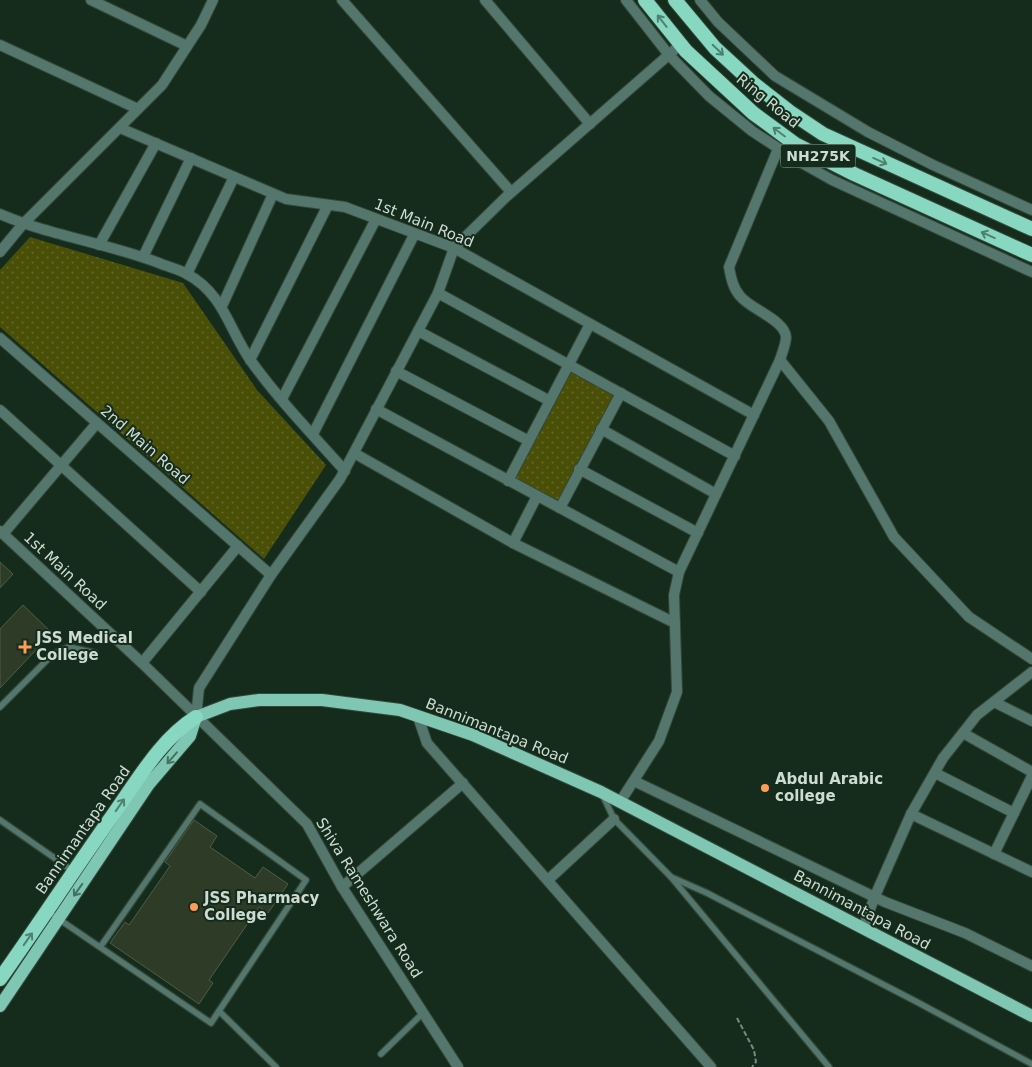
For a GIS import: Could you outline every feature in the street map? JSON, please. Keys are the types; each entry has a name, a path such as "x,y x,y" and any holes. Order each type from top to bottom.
{"highway":[{"name":"Ring Road","path":"645,0 680,44 753,113 795,144 854,174 1032,255"},
{"name":"Ring Road","path":"675,0 715,48 753,83 790,112 815,128 864,153 1032,229"},
{"name":"Bannimantapa Road","path":"0,979 52,915 73,871 152,759 180,727 196,717"}],"main road":[{"name":"Bannimantapa Road","path":"196,717 230,704 259,700 322,700 400,710 473,736 601,792 1032,1016"},
{"path":"0,1006 52,915 107,849 149,784 190,736 196,717"}],"street":[{"path":"91,0 187,46"},
{"path":"0,252 23,224 162,85 201,25 213,0"},
{"path":"342,0 511,192"},
{"path":"485,0 590,124"},
{"path":"626,0 669,55 710,96 752,131 778,149 832,180 1032,272"},
{"path":"700,0 718,22 775,76 868,132 933,165 1032,210"},
{"path":"196,717 199,688 271,575 345,471 438,293 454,248 511,192 680,44"},
{"path":"0,45 138,109"},
{"name":"1st Main Road","path":"120,128 286,199 345,207 414,235 454,248 754,415"},
{"path":"99,245 156,143"},
{"path":"620,802 659,741 677,692 674,595 679,572 780,360 786,338 776,322 740,298 734,287 729,267 778,149"},
{"path":"143,257 191,158"},
{"path":"187,274 234,177"},
{"path":"222,306 273,194"},
{"path":"250,360 328,205"},
{"path":"0,214 23,224 143,257 187,274 207,288 222,306 250,360 345,471"},
{"path":"282,399 376,219"},
{"path":"313,434 414,235"},
{"path":"438,293 735,456"},
{"path":"508,480 590,324"},
{"path":"418,331 550,401"},
{"name":"2nd Main Road","path":"0,338 271,575"},
{"path":"780,360 829,421 894,537 969,617 1032,659"},
{"path":"396,371 529,441"},
{"path":"560,508 621,393"},
{"path":"0,410 201,592"},
{"path":"376,410 679,572"},
{"path":"1,533 98,424"},
{"path":"601,429 716,494"},
{"path":"354,453 513,543 675,624"},
{"path":"579,469 698,533"},
{"path":"513,543 538,496"},
{"name":"1st Main Road","path":"1,533 142,663 196,717"},
{"path":"142,663 238,546"},
{"path":"862,928 874,896 911,814 943,758 977,715 1032,672"},
{"path":"994,702 1032,721"},
{"name":"Shiva Rameshwara Road","path":"196,717 307,824 342,887 458,1067"},
{"path":"418,717 427,743 711,1067"},
{"path":"963,733 1032,772"},
{"path":"935,772 1014,813"},
{"path":"994,854 1032,776"},
{"path":"634,781 885,902 965,933 1032,966"},
{"path":"342,887 463,783"},
{"path":"911,814 1032,872"},
{"path":"548,880 614,819"}],"lane":[{"path":"0,707 53,654 68,647 95,653"},
{"path":"601,792 614,819 671,877 829,1067"},
{"path":"52,915 101,946 211,1023 306,880 200,804 101,946"},
{"path":"0,820 73,871"},
{"path":"671,877 706,893 909,998 1032,1064"},
{"path":"219,1011 276,1067"},
{"path":"380,1054 423,1013"}],"path":[{"path":"737,1018 754,1050 756,1062 752,1067"}],"green space":[{"path":"30,237 183,283 257,390 326,465 264,559 0,327 0,270"},
{"path":"571,372 614,395 558,502 515,479"}],"building":[{"path":"0,562 13,574 0,588"},
{"name":"JSS Medical College","path":"23,605 52,633 0,688 0,629"},
{"name":"JSS Pharmacy College","path":"194,820 217,836 210,847 255,878 263,867 288,884 268,913 259,907 209,980 213,983 199,1004 110,943 125,922 129,925 170,866 165,862"}],"place":[{"name":"JSS Medical College","path":"25,647"},
{"name":"Abdul Arabic college","path":"765,788"},
{"name":"JSS Pharmacy College","path":"194,907"}]}
